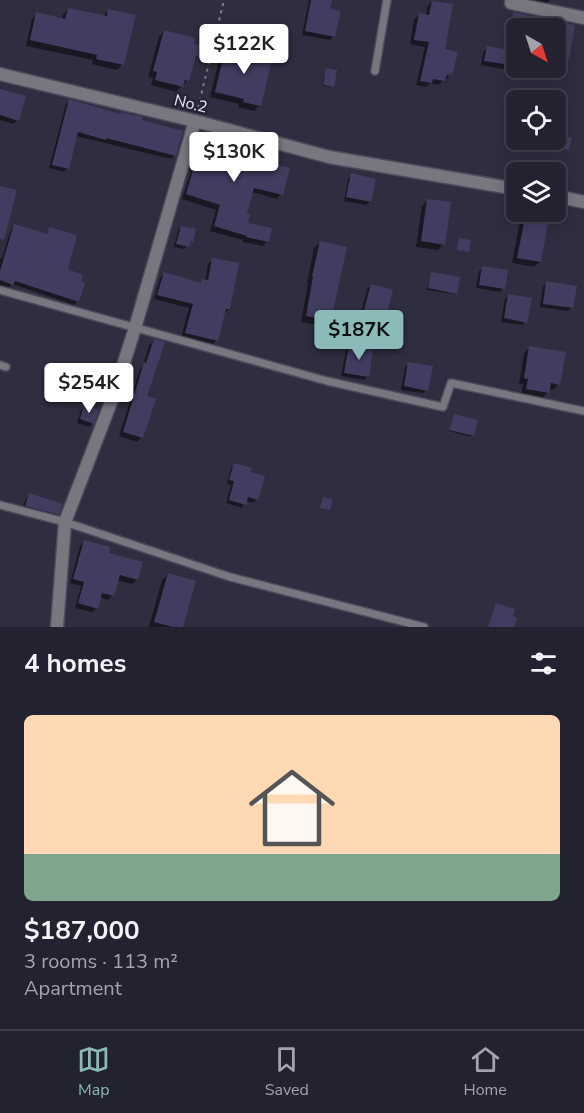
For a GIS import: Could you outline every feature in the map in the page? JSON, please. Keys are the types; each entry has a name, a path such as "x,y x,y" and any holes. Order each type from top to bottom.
{"street":[{"path":"511,3 584,18"},
{"name":"No.2","path":"0,74 195,120 329,157 506,187"},
{"path":"57,627 65,522 112,398 135,327 195,120"},
{"path":"566,198 584,202"}],"lane":[{"path":"375,71 387,0"},
{"path":"0,290 327,381 442,407 451,383 584,411"},
{"path":"0,505 65,522 230,577 424,627"}],"path":[{"path":"195,120 224,0"}],"building":[{"path":"311,0 332,0 330,9 341,11 335,37 305,31"},
{"path":"432,1 453,4 445,49 458,52 452,75 447,74 445,81 433,79 432,83 420,81 429,42 414,40 419,13 429,15"},
{"path":"68,8 107,16 108,9 136,15 124,65 96,59 97,55 30,40 36,12 65,19"},
{"path":"513,12 542,18 512,18"},
{"path":"566,23 575,25 569,60 566,59"},
{"path":"164,30 195,38 194,44 202,46 199,57 196,56 189,81 185,80 183,87 155,80 157,72 153,71"},
{"path":"226,45 273,56 261,106 215,92"},
{"path":"487,46 506,49 506,64 484,61"},
{"path":"326,68 337,70 334,87 323,85"},
{"path":"0,89 26,96 19,121 0,115"},
{"path":"69,99 120,114 121,112 143,117 142,120 183,131 176,156 78,132 69,169 52,165"},
{"path":"200,135 261,153 259,161 290,168 283,195 254,188 247,213 250,214 248,223 272,228 269,242 214,226 220,205 186,194"},
{"path":"566,136 572,138 569,150 566,149"},
{"path":"351,173 376,179 371,202 346,197"},
{"path":"0,186 17,190 4,240 0,239"},
{"path":"427,199 451,202 445,245 421,241"},
{"path":"524,222 548,222 541,262 517,258"},
{"path":"14,224 47,234 49,227 77,235 68,269 83,275 81,281 85,283 79,302 15,281 13,285 0,280 0,271"},
{"path":"181,226 196,229 193,242 191,241 189,247 176,244"},
{"path":"459,238 471,240 469,252 457,250"},
{"path":"320,241 347,247 331,321 306,316"},
{"path":"212,258 239,263 230,309 226,309 218,341 185,333 193,304 157,295 164,272 201,283 202,279 208,280"},
{"path":"482,266 508,270 505,289 479,285"},
{"path":"431,272 460,277 457,294 428,288"},
{"path":"546,281 577,286 573,308 543,304"},
{"path":"371,284 393,290 387,313 378,310 377,314 364,310"},
{"path":"508,294 532,298 527,323 504,318"},
{"path":"154,339 165,342 147,396 156,399 143,438 123,432 144,362 146,363"},
{"path":"349,344 373,348 369,377 344,373"},
{"path":"529,346 566,352 560,385 551,383 549,393 526,389 528,379 524,378"},
{"path":"408,362 433,366 428,391 404,386"},
{"path":"81,379 99,385 94,402 75,396"},
{"path":"84,405 99,410 94,424 80,419"},
{"path":"454,414 478,420 474,436 449,430"},
{"path":"234,463 252,468 251,472 265,476 258,500 248,497 246,505 229,500 234,481 229,480"},
{"path":"29,493 63,504 59,515 25,506"},
{"path":"323,497 333,499 330,510 320,508"},
{"path":"84,540 110,547 109,553 143,562 138,580 120,575 114,596 102,593 98,609 78,603 84,582 73,579"},
{"path":"168,573 196,581 183,627 154,622"},
{"path":"496,603 515,609 513,616 517,618 514,627 488,627"}]}
